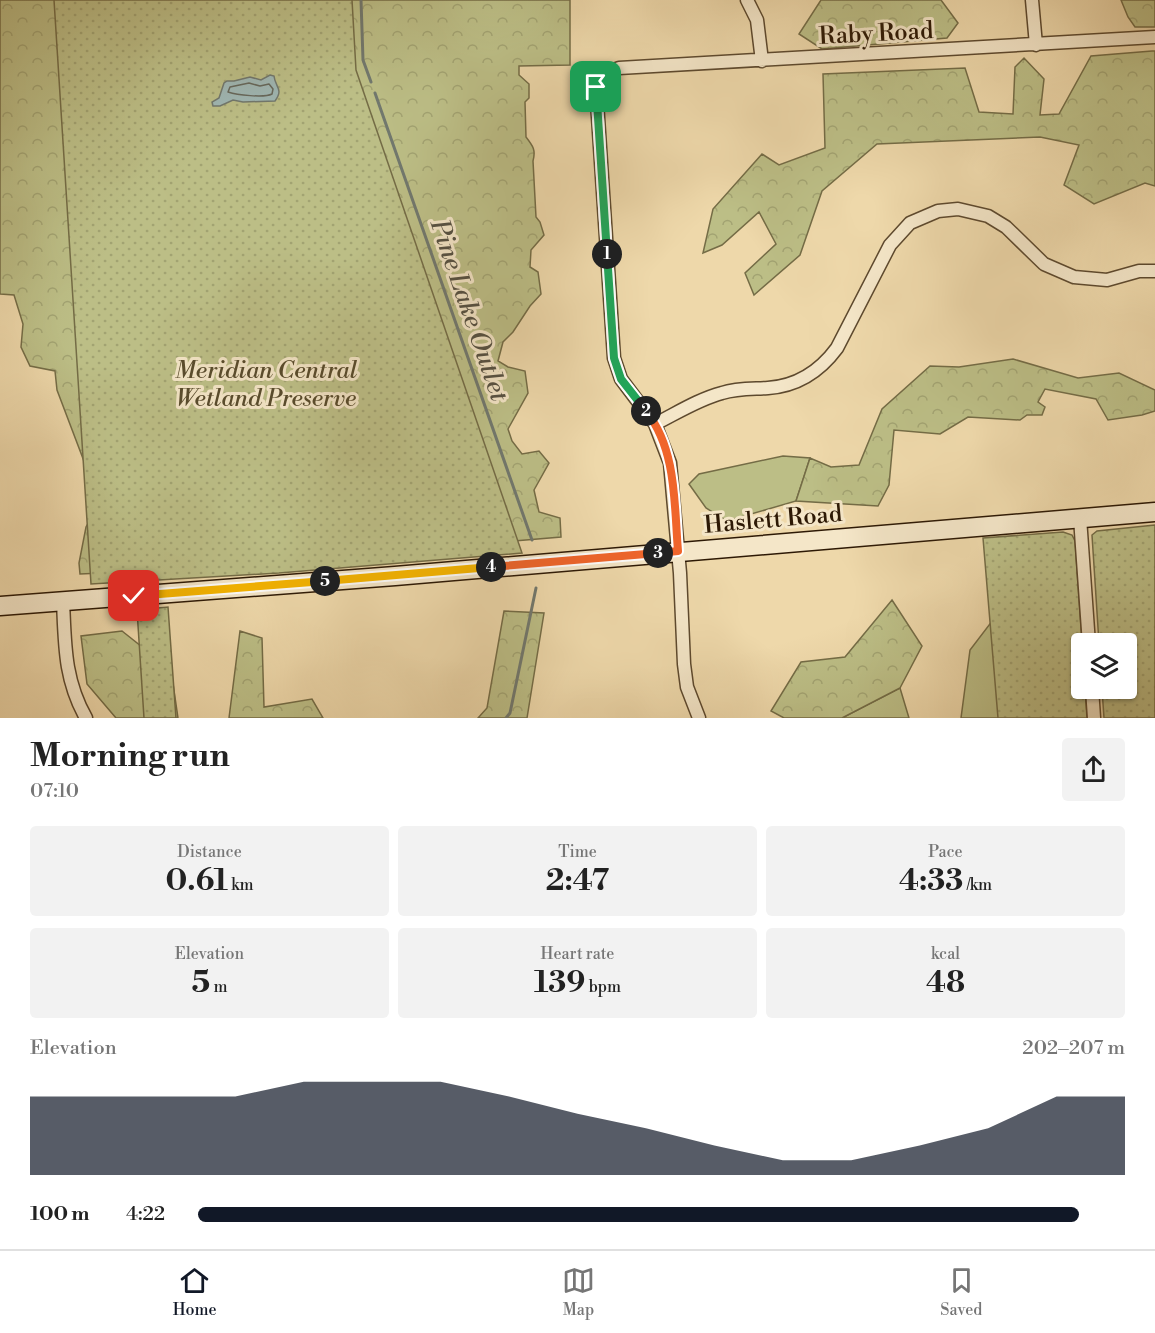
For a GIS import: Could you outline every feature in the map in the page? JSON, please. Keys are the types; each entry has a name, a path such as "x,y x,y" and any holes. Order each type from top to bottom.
{"main road":[{"name":"Haslett Road","path":"0,606 372,578 1155,512"}],"street":[{"path":"747,0 757,20 762,61"},
{"path":"1032,0 1036,45"},
{"name":"Raby Road","path":"655,424 621,379 614,358 596,87 601,75 619,68 1155,37"},
{"path":"699,718 687,687 671,469 655,424 718,394 782,386 812,373 837,348 896,237 910,224 938,211 958,209 988,216 1006,227 1044,264 1074,277 1107,280 1139,271 1155,271"},
{"path":"1080,518 1088,633"},
{"path":"63,601 69,678 86,718"},
{"path":"1093,699 1094,718"}],"green space":[{"name":"Meridian Central Wetland Preserve","path":"0,0 570,0 570,65 519,66 519,75 529,84 529,98 525,102 526,137 534,151 536,217 544,235 531,250 530,267 538,272 541,294 503,342 498,361 508,367 525,371 528,393 508,429 512,441 522,454 539,451 549,463 534,490 539,512 560,518 561,537 171,570 80,574 79,563 86,527 96,509 93,485 57,390 55,371 30,366 21,347 23,324 14,295 0,294"},
{"name":"Meridian Central Wetland Preserve","path":"54,0 352,0 356,70 522,553 279,573 91,584"},
{"path":"821,0 941,0 958,23 947,38 822,49 799,34"},
{"path":"1121,0 1155,0 1155,27 1135,27"},
{"path":"1155,51 1155,186 1145,183 1094,204 1064,185 1079,145 1040,137 877,144 822,191 800,255 754,295 745,273 776,244 759,212 722,245 703,253 713,209 762,154 779,165 825,148 823,74 965,68 979,112 1013,114 1015,67 1024,58 1044,79 1040,115 1059,114 1091,56"},
{"path":"1013,359 1078,378 1119,373 1155,390 1155,411 1108,420 1096,399 1045,389 1038,402 1045,407 1042,415 1027,415 1020,420 968,417 940,434 894,430 889,485 878,506 796,501 810,458 831,467 859,465 882,409 930,366 959,367"},
{"path":"783,456 810,458 796,501 727,521 706,508 689,484 699,474"},
{"path":"1155,525 1155,718 1104,718 1103,699 1137,699 1137,633 1098,633 1092,535 1097,531"},
{"path":"1063,532 1072,535 1075,541 1081,633 1071,633 1071,699 1086,699 1087,718 998,718 983,538"},
{"path":"892,600 922,646 900,688 842,718 784,718 771,711 801,662 845,657"},
{"path":"168,607 176,718 144,718 137,610"},
{"path":"504,611 544,613 527,718 478,718 487,708"},
{"path":"999,612 1005,718 961,718 970,650"},
{"path":"122,631 171,670 178,718 116,718 87,684 81,636"},
{"path":"240,631 262,638 264,707 312,699 323,718 229,718"},
{"path":"900,688 909,718 842,718"}],"water":[{"path":"270,75 274,76 279,91 275,101 233,100 220,106 213,106 212,102 219,98 224,83 227,81 250,77 261,80"}],"waterway":[{"name":"Pine Lake Outlet","path":"361,0 363,60 371,82"},
{"name":"Pine Lake Outlet","path":"375,93 532,540"},
{"name":"Pine Lake Outlet","path":"506,718 510,713 536,588"}],"route":[{"path":"134,596 678,551 672,475 666,451 655,424 621,379 614,358 596,87"}]}
